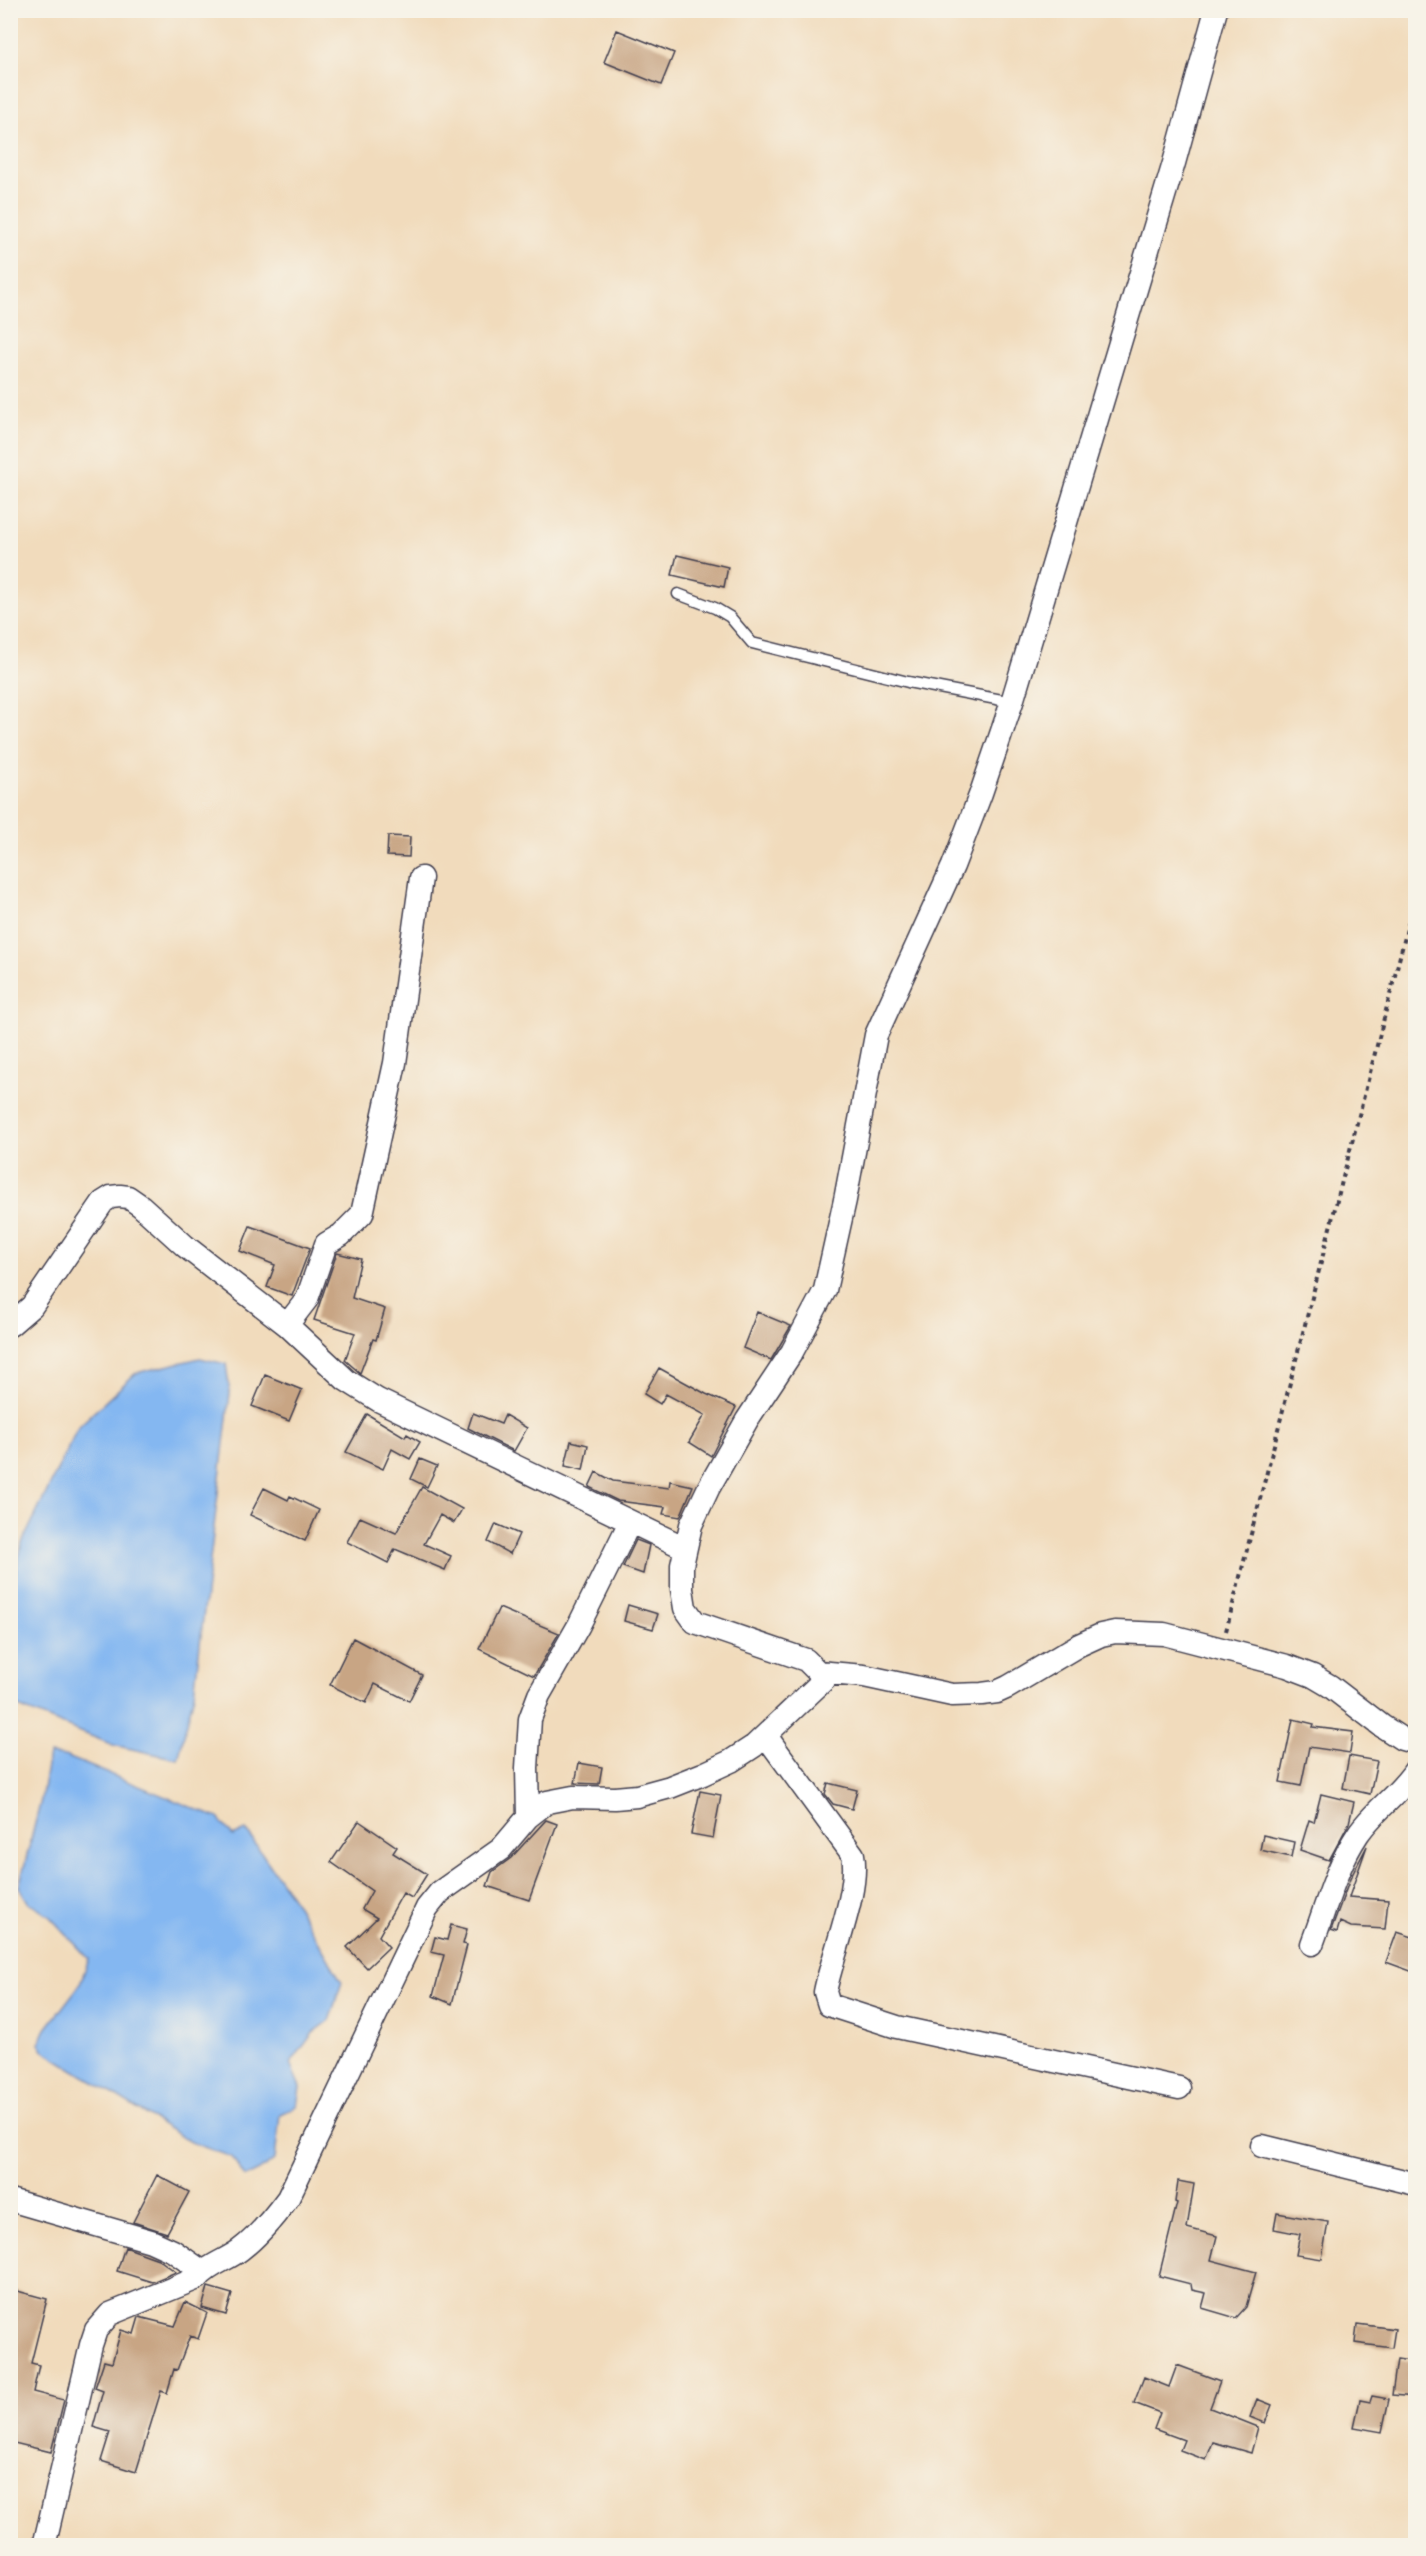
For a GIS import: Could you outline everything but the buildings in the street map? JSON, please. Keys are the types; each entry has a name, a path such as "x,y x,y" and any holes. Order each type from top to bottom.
{"street":[{"path":"44,2546 83,2376 96,2330 110,2314 178,2288 198,2278 203,2272 240,2250 259,2234 288,2198 428,1908 440,1892 501,1849 528,1817 547,1802 559,1798 637,1796 670,1787 731,1761 766,1736 825,1678 806,1660 714,1631 695,1622 684,1608 682,1589 685,1548 690,1525 709,1486 747,1420 792,1352 825,1290 844,1208 876,1035 953,866 981,794 1012,702 1174,163 1216,10"},
{"path":"287,1325 307,1299 326,1244 341,1235 362,1214 393,1074 421,878"},
{"path":"10,1325 32,1306 103,1202 111,1197 128,1197 185,1246 287,1325 346,1380 378,1400 685,1548"},
{"path":"528,1817 527,1768 530,1719 539,1695 579,1625 630,1522"},
{"path":"819,1672 864,1676 952,1695 982,1694 997,1692 1008,1687 1079,1645 1101,1635 1115,1632 1164,1634 1287,1666 1313,1676 1330,1686 1382,1726 1402,1739 1416,1743"},
{"path":"766,1736 852,1855 855,1867 849,1901 825,1992 829,2005 897,2027 1179,2088"},
{"path":"1312,1944 1343,1860 1360,1832 1404,1786 1416,1768"},
{"path":"1262,2146 1416,2184"},
{"path":"10,2200 152,2241 173,2251 203,2272"}],"lane":[{"path":"678,594 715,608 730,617 752,643 908,682 1012,702"}],"path":[{"path":"1221,1650 1416,894"}],"water":[{"path":"200,1358 226,1364 230,1393 194,1694 178,1759 113,1745 11,1704 11,1595 22,1543 78,1427 136,1373"},
{"path":"49,1754 65,1756 218,1818 233,1836 246,1830 293,1899 342,1982 329,2021 313,2033 290,2064 300,2087 297,2106 280,2114 275,2159 245,2177 232,2157 190,2142 44,2051 39,2044 46,2029 79,1986 89,1959 50,1917 28,1902 19,1887 41,1800"}]}
